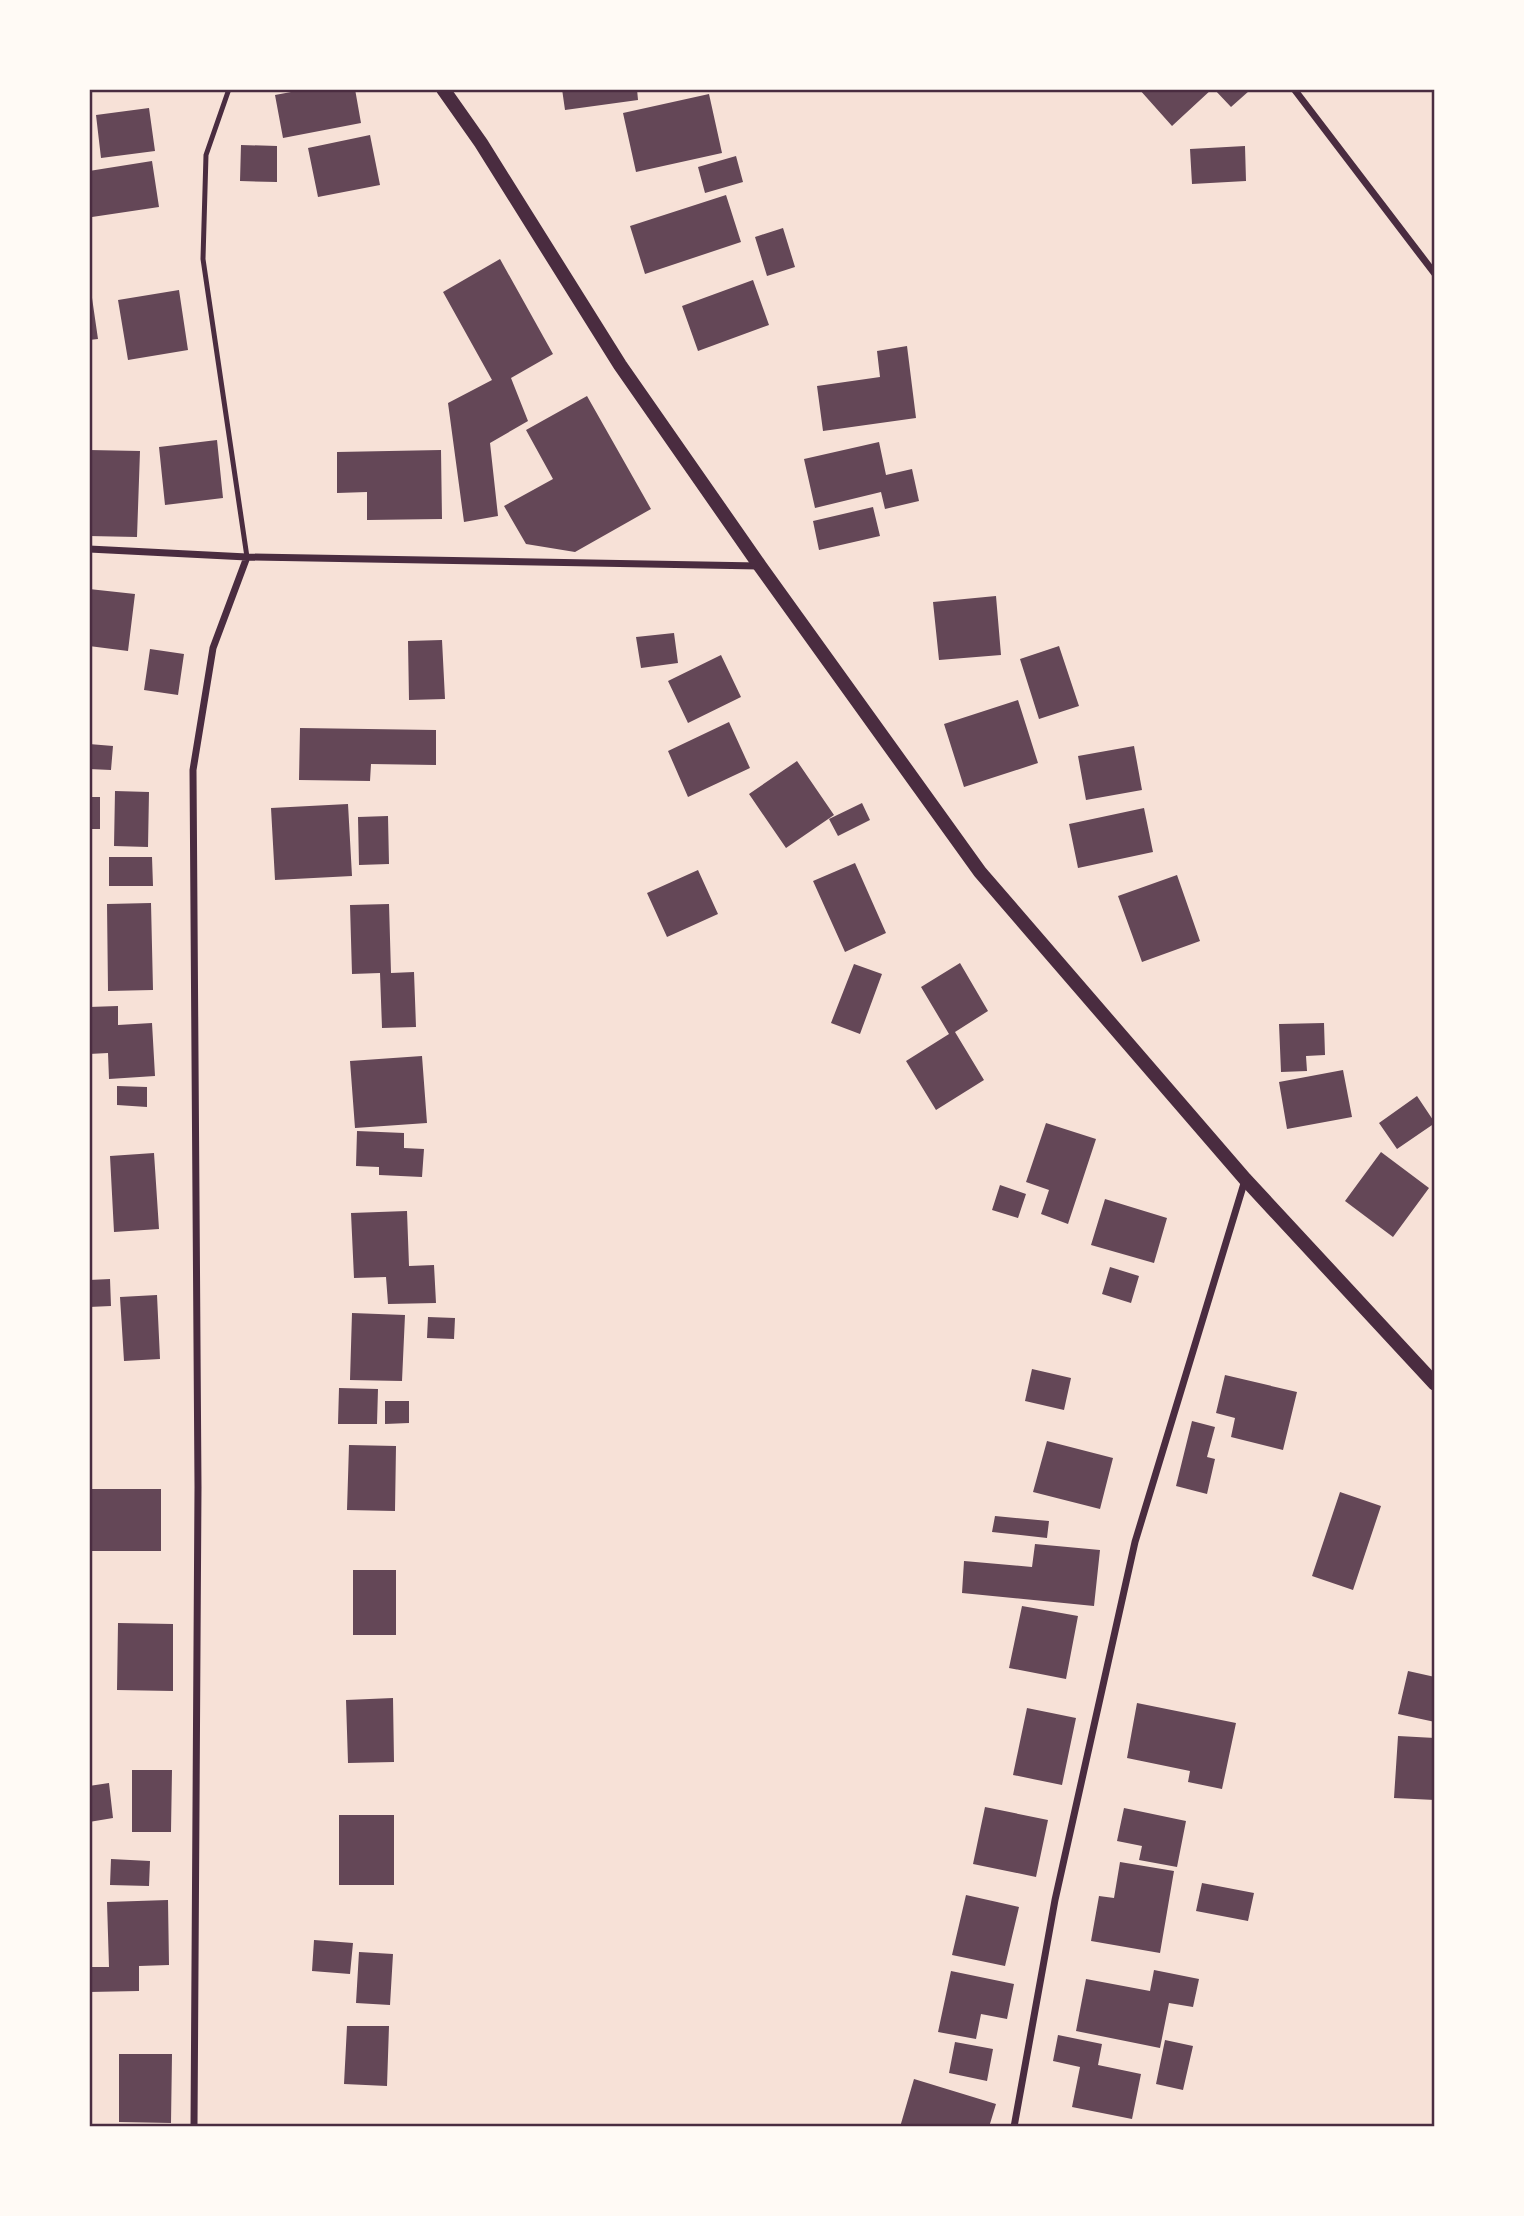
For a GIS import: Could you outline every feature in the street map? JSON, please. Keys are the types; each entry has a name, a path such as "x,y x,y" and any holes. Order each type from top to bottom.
{"main road":[{"path":"443,89 481,143 620,365 760,566 980,872 1245,1180 1435,1384"}],"street":[{"path":"1294,89 1435,274"},
{"path":"89,549 247,557 760,566"},
{"path":"194,2127 198,1487 193,770 213,648 247,557"},
{"path":"1014,2127 1055,1900 1135,1542 1245,1180"}],"lane":[{"path":"229,89 206,155 203,258 247,557"}],"building":[{"path":"307,89 355,89 361,123 283,138 275,95"},
{"path":"562,89 637,89 638,100 565,110"},
{"path":"1139,89 1212,89 1172,126"},
{"path":"1214,89 1248,89 1249,91 1231,107"},
{"path":"709,94 722,153 636,172 623,113"},
{"path":"149,108 155,151 101,158 96,115"},
{"path":"370,135 380,185 318,197 308,148"},
{"path":"241,145 277,146 277,182 240,181"},
{"path":"1245,146 1246,181 1192,184 1190,149"},
{"path":"736,156 743,182 705,193 698,167"},
{"path":"152,161 159,207 92,217 89,171"},
{"path":"726,195 741,242 645,274 630,226"},
{"path":"783,228 795,267 767,276 755,237"},
{"path":"500,259 553,354 511,378 528,421 490,443 498,516 464,522 448,403 492,380 443,292"},
{"path":"753,280 769,325 698,351 682,306"},
{"path":"179,290 188,350 128,360 118,300"},
{"path":"91,291 98,339 89,340 89,292"},
{"path":"907,346 916,418 823,431 817,386 880,377 877,351"},
{"path":"587,396 651,509 575,552 526,544 504,506 553,479 526,430"},
{"path":"217,440 223,498 165,505 159,447"},
{"path":"879,442 886,475 912,469 919,501 885,509 881,492 815,508 804,459"},
{"path":"89,450 140,451 137,537 89,536"},
{"path":"441,450 442,519 367,520 367,492 337,493 337,452"},
{"path":"873,507 880,536 819,550 813,521"},
{"path":"89,589 135,594 128,651 89,646"},
{"path":"996,596 1001,655 939,660 933,602"},
{"path":"674,633 678,663 641,668 636,637"},
{"path":"442,640 445,699 409,700 408,641"},
{"path":"1059,646 1079,706 1039,719 1020,659"},
{"path":"150,649 184,654 178,695 144,690"},
{"path":"721,655 741,697 688,723 668,681"},
{"path":"1018,700 1038,763 964,787 944,724"},
{"path":"729,722 750,768 688,797 668,751"},
{"path":"300,728 436,730 436,765 371,764 370,781 299,780"},
{"path":"89,744 113,746 111,770 89,769"},
{"path":"1134,746 1142,790 1086,800 1078,756"},
{"path":"797,761 834,815 786,848 749,794"},
{"path":"115,791 149,792 148,847 114,846"},
{"path":"89,797 100,797 100,829 89,829"},
{"path":"862,803 870,820 838,836 829,819"},
{"path":"348,804 352,876 275,880 271,808"},
{"path":"1144,808 1153,852 1078,868 1069,824"},
{"path":"388,816 389,864 359,865 358,817"},
{"path":"109,857 152,857 153,886 109,886"},
{"path":"855,863 886,933 845,952 813,881"},
{"path":"698,870 718,914 667,937 647,893"},
{"path":"1177,875 1200,941 1142,962 1118,896"},
{"path":"151,903 153,990 108,991 107,904"},
{"path":"389,904 391,973 414,972 416,1027 382,1028 380,973 352,974 350,905"},
{"path":"960,963 988,1011 955,1032 984,1080 936,1110 906,1061 949,1034 921,987"},
{"path":"854,964 882,974 860,1034 831,1023"},
{"path":"118,1006 118,1025 152,1023 155,1076 109,1079 108,1053 89,1054 89,1007"},
{"path":"1324,1023 1325,1055 1306,1056 1307,1071 1281,1072 1279,1024"},
{"path":"422,1056 427,1123 355,1128 350,1061"},
{"path":"1343,1070 1352,1117 1287,1129 1279,1082"},
{"path":"117,1086 147,1087 147,1107 117,1105"},
{"path":"1417,1096 1435,1123 1397,1149 1379,1123"},
{"path":"1046,1123 1096,1139 1068,1224 1041,1214 1049,1190 1026,1182"},
{"path":"357,1131 404,1133 404,1148 424,1149 422,1177 379,1175 379,1167 356,1166"},
{"path":"1381,1152 1429,1188 1393,1237 1345,1201"},
{"path":"154,1153 159,1229 114,1232 110,1156"},
{"path":"1000,1185 1026,1194 1018,1218 992,1210"},
{"path":"1105,1199 1167,1218 1154,1263 1091,1245"},
{"path":"407,1211 409,1266 434,1265 436,1303 388,1304 386,1277 354,1278 351,1213"},
{"path":"1110,1267 1139,1276 1131,1303 1102,1294"},
{"path":"110,1279 111,1306 89,1307 89,1280"},
{"path":"157,1295 160,1359 124,1361 120,1297"},
{"path":"352,1313 405,1315 402,1381 350,1380"},
{"path":"428,1317 455,1318 454,1339 427,1338"},
{"path":"1032,1369 1071,1378 1064,1410 1025,1401"},
{"path":"1225,1375 1297,1392 1283,1450 1231,1437 1235,1418 1216,1413"},
{"path":"339,1388 378,1389 377,1424 338,1424"},
{"path":"385,1401 409,1401 409,1423 385,1424"},
{"path":"1192,1421 1215,1427 1207,1457 1215,1459 1207,1494 1176,1486"},
{"path":"1047,1441 1113,1458 1100,1509 1033,1492"},
{"path":"349,1445 396,1446 395,1511 347,1510"},
{"path":"89,1489 161,1489 161,1551 89,1551"},
{"path":"1340,1492 1381,1506 1353,1590 1312,1576"},
{"path":"995,1516 1049,1521 1047,1538 992,1532"},
{"path":"1035,1544 1100,1550 1094,1606 962,1593 964,1561 1032,1567"},
{"path":"353,1570 396,1570 396,1635 353,1635"},
{"path":"1022,1606 1078,1616 1066,1679 1009,1668"},
{"path":"118,1623 173,1624 173,1691 117,1690"},
{"path":"1408,1671 1435,1677 1435,1722 1398,1714"},
{"path":"393,1698 394,1762 348,1763 346,1700"},
{"path":"1137,1703 1236,1723 1222,1789 1188,1782 1190,1771 1127,1758"},
{"path":"1027,1708 1076,1718 1062,1785 1013,1775"},
{"path":"1398,1736 1435,1738 1435,1800 1394,1798"},
{"path":"132,1770 172,1770 171,1832 132,1832"},
{"path":"109,1783 113,1818 89,1822 89,1786"},
{"path":"985,1807 1048,1820 1036,1877 973,1864"},
{"path":"1124,1808 1186,1821 1177,1867 1139,1860 1142,1846 1117,1841"},
{"path":"339,1815 394,1815 394,1885 339,1885"},
{"path":"111,1859 150,1861 149,1886 110,1885"},
{"path":"1120,1862 1174,1871 1160,1953 1091,1941 1099,1896 1114,1898"},
{"path":"1202,1883 1254,1893 1248,1921 1196,1911"},
{"path":"966,1895 1019,1907 1005,1966 952,1955"},
{"path":"168,1900 169,1965 139,1966 139,1991 89,1992 89,1967 109,1967 107,1902"},
{"path":"314,1940 353,1943 350,1974 312,1971"},
{"path":"359,1952 393,1954 390,2005 356,2003"},
{"path":"1154,1970 1199,1979 1193,2007 1169,2003 1160,2048 1076,2031 1086,1979 1150,1991"},
{"path":"951,1971 1014,1984 1007,2019 981,2014 976,2039 938,2032"},
{"path":"347,2026 389,2026 387,2086 344,2084"},
{"path":"1058,2035 1102,2044 1098,2065 1141,2074 1132,2119 1072,2107 1080,2067 1053,2061"},
{"path":"1165,2040 1193,2046 1183,2090 1156,2084"},
{"path":"955,2042 993,2049 987,2081 949,2073"},
{"path":"119,2054 172,2054 171,2123 119,2122"},
{"path":"914,2079 996,2104 989,2127 900,2127"}]}
